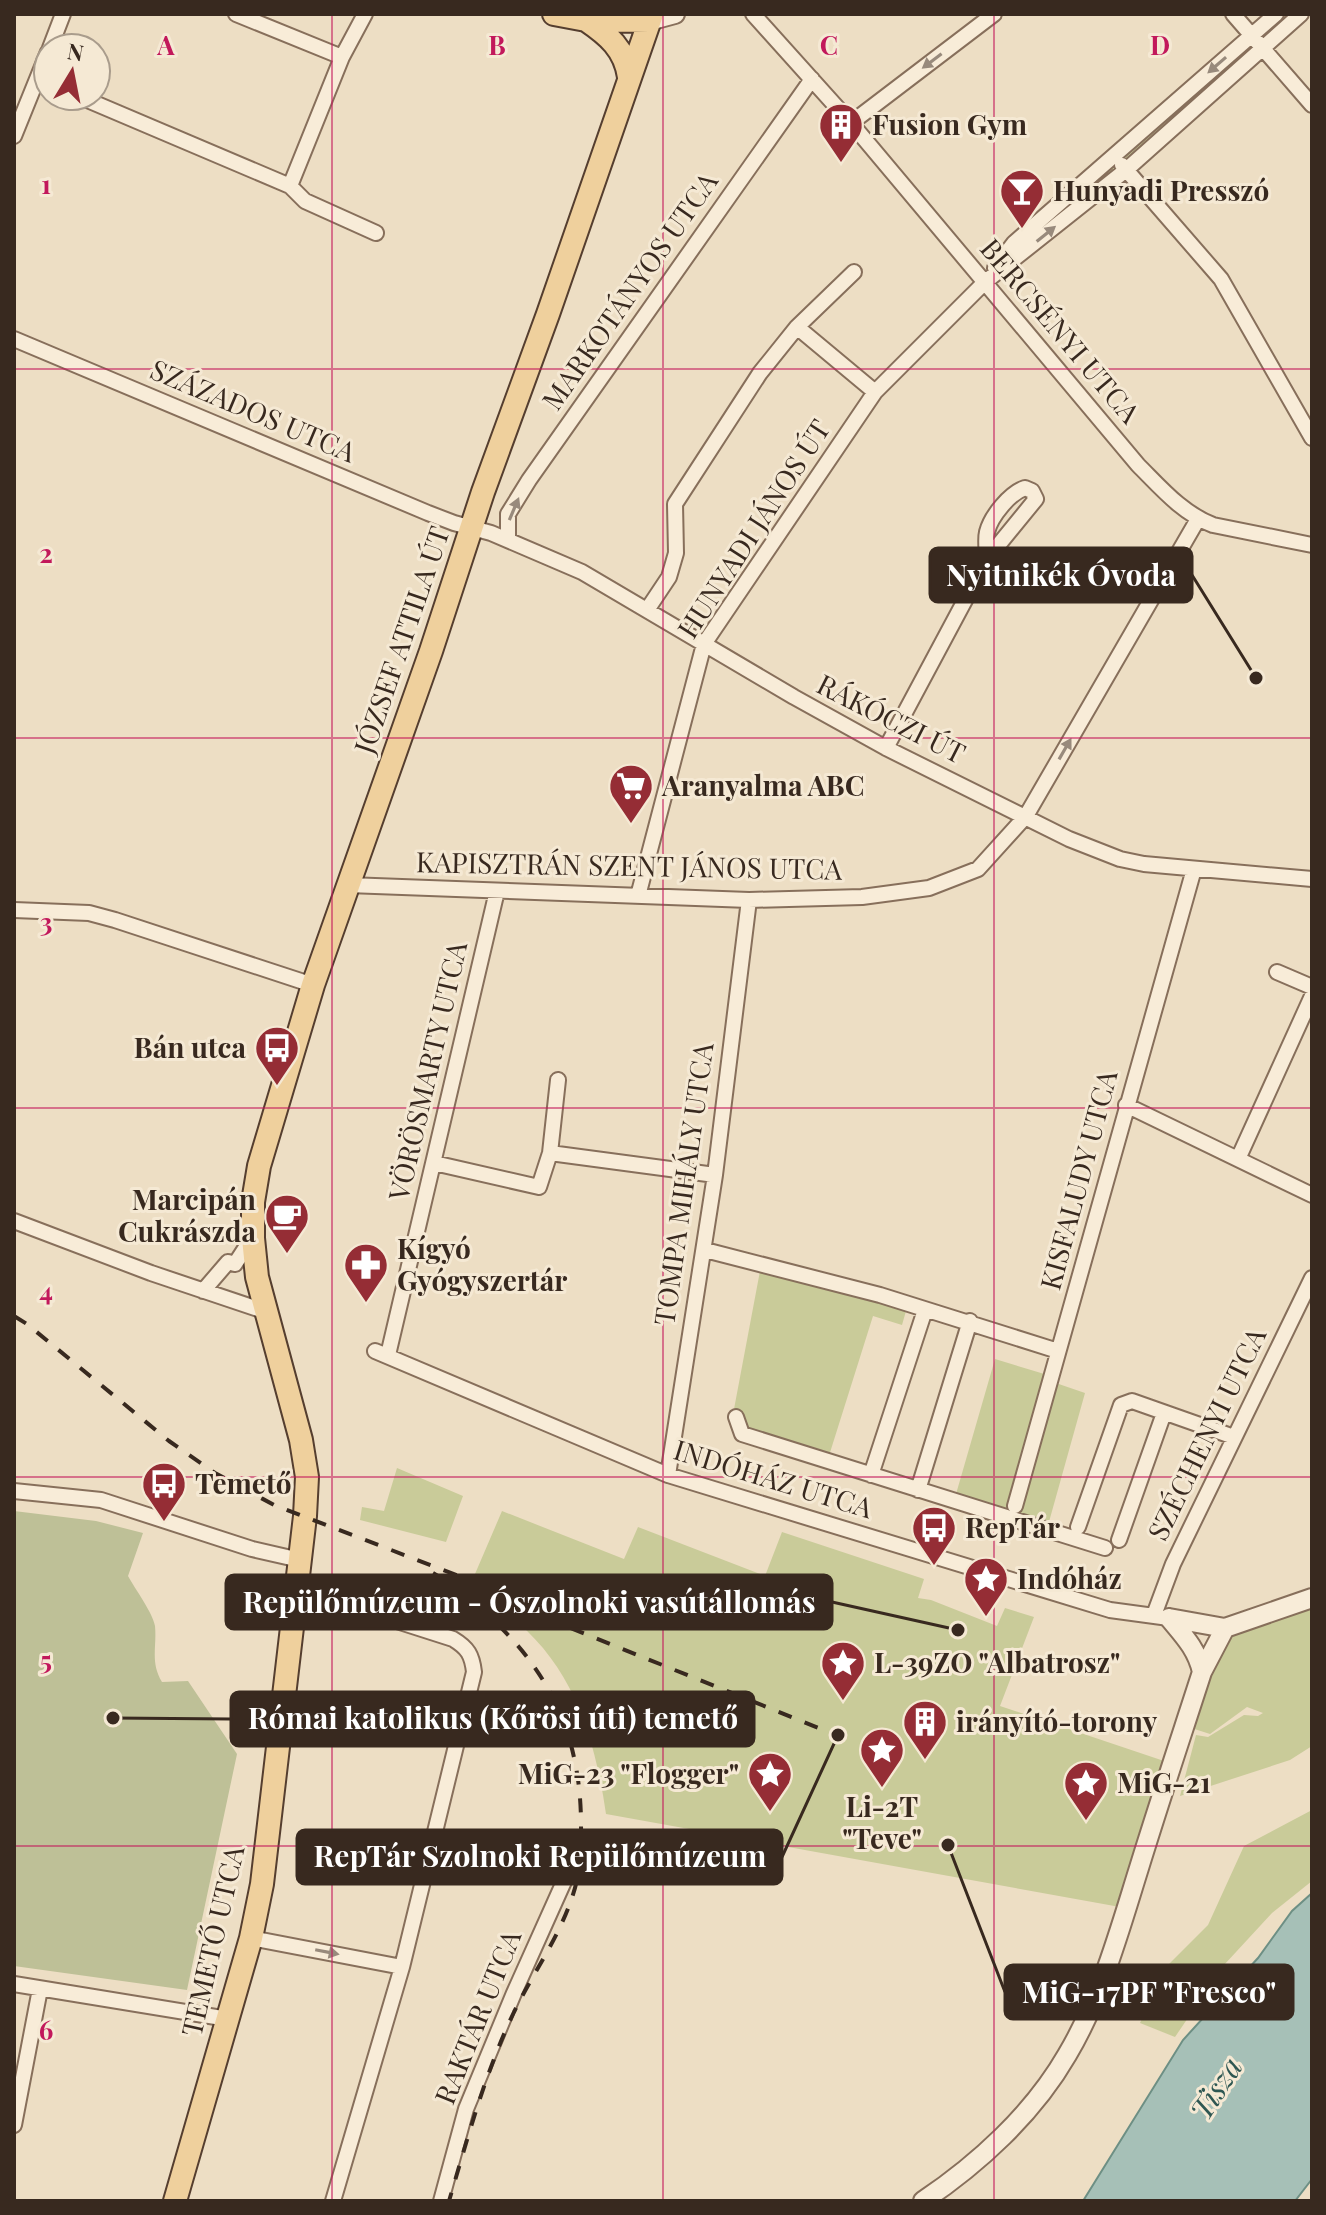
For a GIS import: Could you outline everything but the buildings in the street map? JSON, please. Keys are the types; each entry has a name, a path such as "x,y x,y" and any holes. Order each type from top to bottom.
{"main road":[{"path":"554,14 586,20 651,17"},
{"name":"JÓZSEF ATTILA ÚT","path":"267,1312 257,1277 253,1238 253,1202 259,1166 313,985 651,17"},
{"path":"586,20 607,34 618,47 627,64 629,77"},
{"name":"TEMETŐ UTCA","path":"175,2201 251,1938 262,1884 297,1589 307,1477 301,1440 267,1312"}],"street":[{"path":"236,14 342,57"},
{"path":"290,186 342,57 365,14"},
{"path":"651,17 675,14"},
{"name":"BERCSÉNYI UTCA","path":"753,14 851,123 1138,465 1171,498 1198,519 1234,531 1312,545"},
{"path":"851,123 994,14"},
{"path":"1233,14 1312,105"},
{"name":"HUNYADI JÁNOS ÚT","path":"985,282 1014,243 1276,14"},
{"name":"HUNYADI JÁNOS ÚT","path":"638,896 704,644 875,392 985,282 1126,170 1301,14"},
{"name":"MARKOTÁNYOS UTCA","path":"508,540 508,514 529,480 812,79"},
{"path":"14,136 32,92"},
{"path":"112,110 290,186 305,201 376,233"},
{"path":"1115,155 1221,279 1312,438"},
{"path":"647,610 669,577 676,553 675,504 760,373 797,327 854,272"},
{"path":"797,327 875,392"},
{"name":"SZÁZADOS UTCA","path":"14,339 428,513 472,528"},
{"path":"886,748 987,559 1036,499 1032,491 1025,488 1017,491 1003,505 986,533 987,559"},
{"name":"KAPISZTRÁN SZENT JÁNOS UTCA","path":"348,885 749,900 862,897 929,888 978,869 1026,816 1198,519"},
{"name":"RÁKÓCZI ÚT","path":"472,528 582,572 886,748 1069,839 1120,859 1312,879"},
{"name":"KISFALUDY UTCA","path":"1015,1506 1194,869"},
{"name":"VÖRÖSMARTY UTCA","path":"382,1353 434,1163 497,891"},
{"name":"TOMPA MIHÁLY UTCA","path":"668,1475 705,1250 749,900"},
{"path":"14,910 89,913 313,985"},
{"path":"1277,972 1312,987"},
{"path":"1238,1159 1312,996"},
{"path":"434,1163 539,1187 550,1153 558,1080"},
{"path":"1126,1105 1312,1195"},
{"path":"550,1153 715,1175"},
{"path":"14,1221 267,1312"},
{"path":"203,1291 228,1262 235,1264 253,1238"},
{"path":"705,1250 880,1295 1058,1351"},
{"name":"SZÉCHENYI UTCA","path":"1161,1616 1173,1564 1312,1278"},
{"path":"871,1475 925,1310"},
{"path":"918,1490 970,1321"},
{"name":"INDÓHÁZ UTCA","path":"382,1353 668,1475 1110,1610 1161,1616"},
{"path":"1078,1527 1121,1405 1132,1401 1234,1437"},
{"path":"1119,1540 1164,1413"},
{"path":"736,1417 742,1434 1105,1548"},
{"path":"14,1491 101,1500 252,1549 300,1560"},
{"path":"297,1589 453,1639 466,1647 473,1658 474,1672 402,1967 333,2201"},
{"path":"1161,1616 1225,1628 1312,1598"},
{"path":"1161,1616 1191,1645 1199,1658 1202,1672"},
{"path":"923,2201 996,2143 1021,2117 1067,2057 1111,1957 1202,1672 1225,1628"},
{"name":"RAKTÁR UTCA","path":"441,2201 466,2109 575,1857"},
{"path":"251,1938 402,1967"},
{"path":"14,1984 228,2019"},
{"path":"14,2125 40,1989"}],"green space":[{"path":"1276,14 1301,14 985,282 1014,243"},
{"path":"760,1271 908,1304 902,1325 873,1316 827,1462 731,1425"},
{"path":"995,1359 1051,1376 1050,1381 1085,1393 1047,1529 954,1501"},
{"path":"397,1468 463,1496 446,1542 360,1520 362,1507 384,1511"},
{"path":"14,1511 96,1521 143,1533 128,1576 154,1621 158,1675 162,1682 188,1681 237,1754 187,1990 14,1966"},
{"path":"502,1511 624,1559 638,1527 765,1576 782,1532 924,1579 918,1598 931,1600 997,1626 1005,1608 1034,1617 1000,1706 1167,1762 1120,1907 606,1814 592,1745 567,1684 529,1632 471,1591 472,1581"},
{"path":"1312,1598 1312,1746 1290,1760 1180,1796 1196,1735 1208,1737 1244,1715 1258,1716 1263,1713 1247,1707 1210,1734 1185,1726 1225,1628"},
{"path":"1312,1810 1312,1881 1272,1913 1224,1965 1175,2037 1140,2023 1166,1967 1208,1925 1244,1846"}],"water":[{"name":"Tisza","path":"1312,1893 1312,2179 1295,2201 1083,2201 1183,2040 1258,1958 1292,1911"}],"railway":[{"path":"14,1316 169,1441 215,1473 274,1505 472,1581 568,1627 851,1741"},
{"path":"433,1573 501,1628 540,1675 566,1728 574,1757 581,1821 580,1864 575,1889 552,1943 514,2012 494,2058 449,2201"}],"place":[{"name":"Fusion Gym","path":"841,164"},
{"name":"Hunyadi Presszó","path":"1022,230"},
{"name":"Nyitnikék Óvoda","path":"1256,678"},
{"name":"Aranyalma ABC","path":"631,825"},
{"name":"Bán utca","path":"277,1087"},
{"name":"Marcipán Cukrászda","path":"287,1255"},
{"name":"Kígyó Gyógyszertár","path":"366,1304"},
{"name":"Temető","path":"164,1523"},
{"name":"RepTár","path":"934,1567"},
{"name":"Indóház","path":"986,1618"},
{"name":"Repülőmúzeum - Ószolnoki vasútállomás","path":"958,1630"},
{"name":"L-39ZO \"Albatrosz\"","path":"843,1702"},
{"name":"Római katolikus (Kőrösi úti) temető","path":"113,1718"},
{"name":"RepTár Szolnoki Repülőmúzeum","path":"838,1735"},
{"name":"irányító-torony","path":"925,1761"},
{"name":"Li-2T \"Teve\"","path":"882,1789"},
{"name":"MiG-23 \"Flogger\"","path":"770,1813"},
{"name":"MiG-21","path":"1086,1822"},
{"name":"MiG-17PF \"Fresco\"","path":"948,1845"}]}
